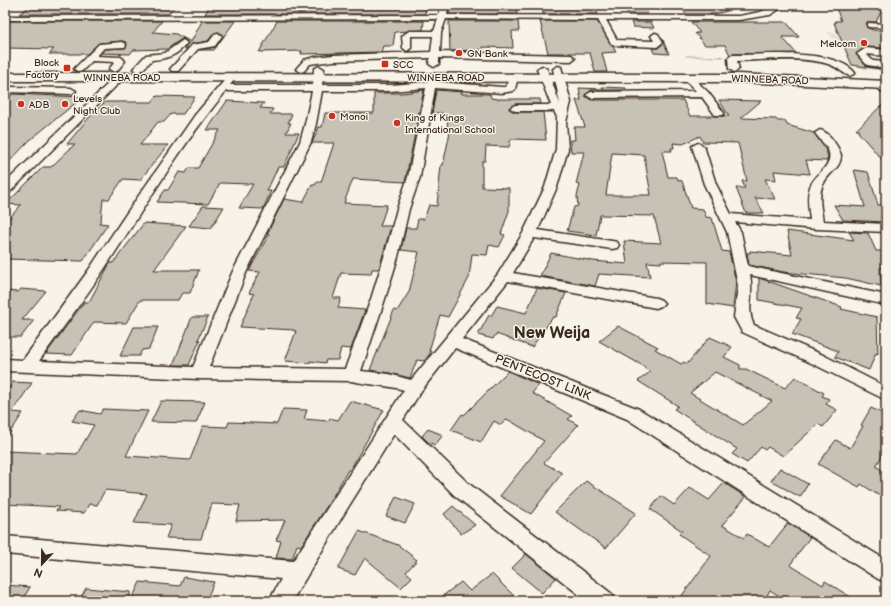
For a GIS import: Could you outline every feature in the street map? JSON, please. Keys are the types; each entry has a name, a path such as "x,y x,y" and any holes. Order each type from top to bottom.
{"highway":[{"name":"WINNEBA ROAD","path":"560,73 586,77 696,75 733,64 850,73 884,78"},
{"name":"WINNEBA ROAD","path":"5,69 79,69 117,73 318,78 434,72 696,75 782,79 884,78"},
{"name":"WINNEBA ROAD","path":"7,87 21,77 117,73 138,69 301,69 318,78"},
{"name":"WINNEBA ROAD","path":"434,72 517,78 544,73"},
{"path":"517,78 540,83 558,92 570,84 586,77"}],"street":[{"path":"351,375 378,299 391,257 403,209 414,177 434,72 437,33 445,10 445,5"},
{"path":"5,18 302,16 442,18 739,18 774,12 782,5"},
{"path":"601,18 615,43 657,44 659,42 655,36"},
{"path":"871,25 886,26"},
{"path":"407,48 406,36 409,34 437,33"},
{"path":"175,69 195,47 212,44 218,36"},
{"path":"138,69 149,58 167,56 173,53 183,43"},
{"path":"79,69 102,46 122,45"},
{"path":"884,78 867,62 861,54 866,51 886,53"},
{"path":"876,52 884,78"},
{"path":"5,190 85,113 117,73 120,60 90,58"},
{"path":"301,69 307,62 315,60 434,72 571,58"},
{"path":"280,601 340,503 415,387 504,276 530,233 549,193 558,166 562,149 560,113 566,107 566,100 544,73"},
{"path":"558,92 560,73"},
{"path":"696,75 705,94 719,113"},
{"path":"27,366 94,273 132,214 199,117 232,77"},
{"path":"199,373 218,320 236,278 267,214 291,171 309,130 318,78 224,88"},
{"path":"7,87 71,91"},
{"path":"591,95 705,94"},
{"path":"515,108 560,113"},
{"path":"817,225 814,194 818,181 834,165 836,157 832,147 820,133"},
{"path":"698,146 710,184 734,232 743,269 745,286 742,318 748,328 817,359 886,394"},
{"path":"727,217 817,225 886,228"},
{"path":"530,233 612,245"},
{"path":"743,269 886,300"},
{"path":"504,276 656,302"},
{"name":"PENTECOST LINK","path":"452,341 633,414 886,572"},
{"path":"5,365 199,373 351,375 389,380 415,387"},
{"path":"393,422 461,488 604,601"},
{"path":"5,545 299,571"}],"path":[{"path":"686,56 733,64"}],"shaded area":[{"path":"827,32 886,36 886,71 863,70"}],"building":[{"path":"32,5 176,5 168,14 19,14"},
{"path":"210,5 426,5 425,14 205,14"},
{"path":"466,5 516,5 517,14 449,14 450,7 466,7"},
{"path":"542,5 594,5 598,14 543,14"},
{"path":"624,5 643,5 648,14 628,14"},
{"path":"679,5 734,5 735,9 715,14 686,14"},
{"path":"835,5 877,5 882,10 876,22 867,22 866,27 873,30 886,31 886,48 866,47 856,54 866,66 880,69 852,65 834,23 836,23 835,21 841,21"},
{"path":"10,21 162,21 153,32 176,34 191,42 202,21 235,21 214,50 199,50 216,47 223,36 219,32 214,33 208,41 192,44 186,49 184,49 188,43 183,38 167,49 133,50 130,54 101,53 105,49 125,48 127,44 122,41 99,43 87,54 49,54 54,49 5,48 5,25"},
{"path":"277,21 424,21 423,30 395,32 393,46 383,46 381,52 301,54 302,51 259,52"},
{"path":"449,21 518,21 519,31 512,31 513,48 483,47 483,50 450,51"},
{"path":"540,21 597,21 616,52 602,53 607,72 595,72 590,53 548,53"},
{"path":"631,22 651,22 654,28 633,27"},
{"path":"691,22 786,22 799,37 782,37 796,53 730,55 725,45 705,45 695,33 700,33"},
{"path":"664,43 669,54 654,53 652,48 658,48"},
{"path":"602,87 626,88 626,90 591,90 585,96 591,100 683,100 690,116 729,116 719,100 761,101 741,118 776,119 778,121 785,121 787,125 814,133 825,149 828,156 827,161 806,160 810,174 774,171 776,180 765,179 775,199 755,198 764,213 746,213 736,188 745,188 742,181 747,181 738,143 703,142 700,136 683,144 673,143 674,148 671,148 672,151 662,151 668,177 677,177 678,180 682,181 691,208 703,209 706,217 712,218 722,251 729,252 736,282 733,308 707,304 707,262 647,262 650,277 599,274 595,286 540,276 551,253 593,261 627,264 624,241 661,243 654,216 600,215 596,235 567,231 574,207 578,206 577,196 580,185 576,184 584,152 571,152 570,140 575,140 574,127 585,127 576,100 581,100 579,88 603,89","holes":["612,153 644,155 651,195 606,195"]},
{"path":"424,90 419,113 417,113 417,124 405,182 353,179 344,203 387,205 380,226 391,226 379,269 372,269 371,274 341,273 333,298 341,298 338,308 365,310 351,349 341,348 338,360 326,360 325,363 310,361 310,363 285,361 296,331 240,327 254,294 249,293 260,272 249,271 269,234 267,234 284,199 303,202 312,185 315,185 317,182 321,182 334,143 312,143 319,127 322,127 325,113 374,113 374,93 403,93"},
{"path":"436,90 462,92 462,94 490,94 491,98 498,99 540,99 541,104 515,104 509,109 515,112 543,112 546,140 511,139 509,147 486,146 485,161 482,161 482,187 509,188 509,211 501,234 505,235 499,247 489,245 487,255 472,254 469,278 448,317 440,315 429,351 431,351 424,361 417,360 410,378 370,370 394,310 397,311 409,292 419,252 401,250 406,228 416,228 418,219 424,219 429,205 437,206 441,165 443,165 451,127 447,127 448,118 442,118 443,113 432,113"},
{"path":"13,94 83,97 30,140 5,166 5,100"},
{"path":"157,96 195,97 183,114 171,114 164,122 158,122 140,145 168,145 140,180 123,179 109,199 103,199 101,220 99,223 108,224 83,261 5,259 5,223 21,205 6,204 43,167 51,167 75,144 67,144 85,122 105,102 152,102"},
{"path":"227,101 264,103 260,108 273,109 270,114 292,114 288,123 291,123 286,133 299,133 284,167 278,167 267,191 271,191 263,209 239,208 253,184 220,183 208,204 157,202 165,190 168,190 179,172 186,173 189,168 198,168 220,130 207,130"},
{"path":"886,101 886,164 858,132 859,130 856,130"},
{"path":"854,170 868,172 878,205 886,205 886,222 843,220 834,205 865,207"},
{"path":"203,206 224,207 211,228 189,226"},
{"path":"144,223 186,226 154,270 199,270 190,293 182,293 178,300 140,300 126,323 94,322 72,355 46,354 84,302 89,302 110,263 113,263"},
{"path":"787,231 854,240 849,232 868,233 876,251 886,251 886,268 880,268 881,286 846,278 783,272 749,265 747,253 750,253 750,251 792,255"},
{"path":"759,278 842,307 841,309 877,317 878,354 876,353 869,370 835,357 838,351 792,334 801,319 796,318 802,308 759,300"},
{"path":"537,288 566,293 556,317 553,317 532,347 496,334 493,339 478,335 489,315 491,316 497,306 526,313"},
{"path":"21,289 46,291 22,320 34,320 21,337 7,337 5,339 5,291 18,292"},
{"path":"192,317 208,317 189,365 173,365"},
{"path":"618,326 658,347 655,349 681,364 684,362 687,364 710,337 732,347 724,357 740,365 740,369 746,369 785,388 795,377 824,393 822,396 829,399 826,404 837,410 823,427 818,424 783,456 768,447 765,450 761,447 747,463 732,454 737,449 674,409 678,406 638,381 650,372 644,368 645,367 599,341","holes":["715,372 772,401 743,425 690,393"]},
{"path":"134,327 158,327 149,349 142,350 139,356 120,356"},
{"path":"508,371 539,385 532,393 572,416 568,419 578,425 544,463 562,473 531,514 500,496 544,441 507,419 501,425 494,421 481,442 451,430 462,414 464,415"},
{"path":"13,382 32,383 12,412 23,413 5,440 5,394"},
{"path":"161,401 205,402 196,423 151,422"},
{"path":"350,401 384,410 350,470 348,470 329,503 301,546 297,545 292,559 276,558 281,541 276,540 285,520 236,521 240,505 212,504 201,539 166,538 171,525 134,523 147,494 105,490 97,505 89,504 84,513 56,511 59,507 5,504 5,451 77,454 94,425 72,421 80,410 100,414 103,409 148,411 126,456 190,460 203,426 227,427 229,422 277,424 283,409 307,410 304,419 328,421 330,418 338,420"},
{"path":"871,408 886,415 886,449 876,466 886,473 886,500 861,484 859,487 818,464 836,440 850,448 863,426 861,425"},
{"path":"428,429 443,435 435,445 428,442 422,436"},
{"path":"780,468 808,484 800,497 771,481"},
{"path":"586,481 636,513 606,548 555,512"},
{"path":"724,483 746,497 722,525 744,538 747,534 769,547 788,523 810,537 790,565 823,585 825,581 857,601 787,601 770,590 764,601 678,601 711,556 679,534 682,531 650,509 661,496 674,505 690,488 709,500"},
{"path":"396,497 415,504 405,523 386,516"},
{"path":"453,506 475,525 461,534 444,514"},
{"path":"359,531 398,545 417,560 406,572 412,577 401,588 365,558 355,575 338,569"},
{"path":"526,554 556,578 542,593 512,568"},
{"path":"492,574 519,601 436,601 461,582 470,591"},
{"path":"184,577 214,582 206,601 131,601 140,582 180,586"},
{"path":"5,585 30,587 22,601 5,601"},
{"path":"86,588 130,592 130,601 79,601"}],"place":[{"name":"Melcom","path":"864,43"},
{"name":"GN Bank","path":"459,53"},
{"name":"SCC","path":"385,64"},
{"name":"Block Factory","path":"67,68"},
{"name":"ADB","path":"21,104"},
{"name":"Levels Night Club","path":"65,104"},
{"name":"Monoi","path":"332,116"},
{"name":"King of Kings International School","path":"397,123"}],"district":[{"name":"New Weija","path":"552,332"}]}
